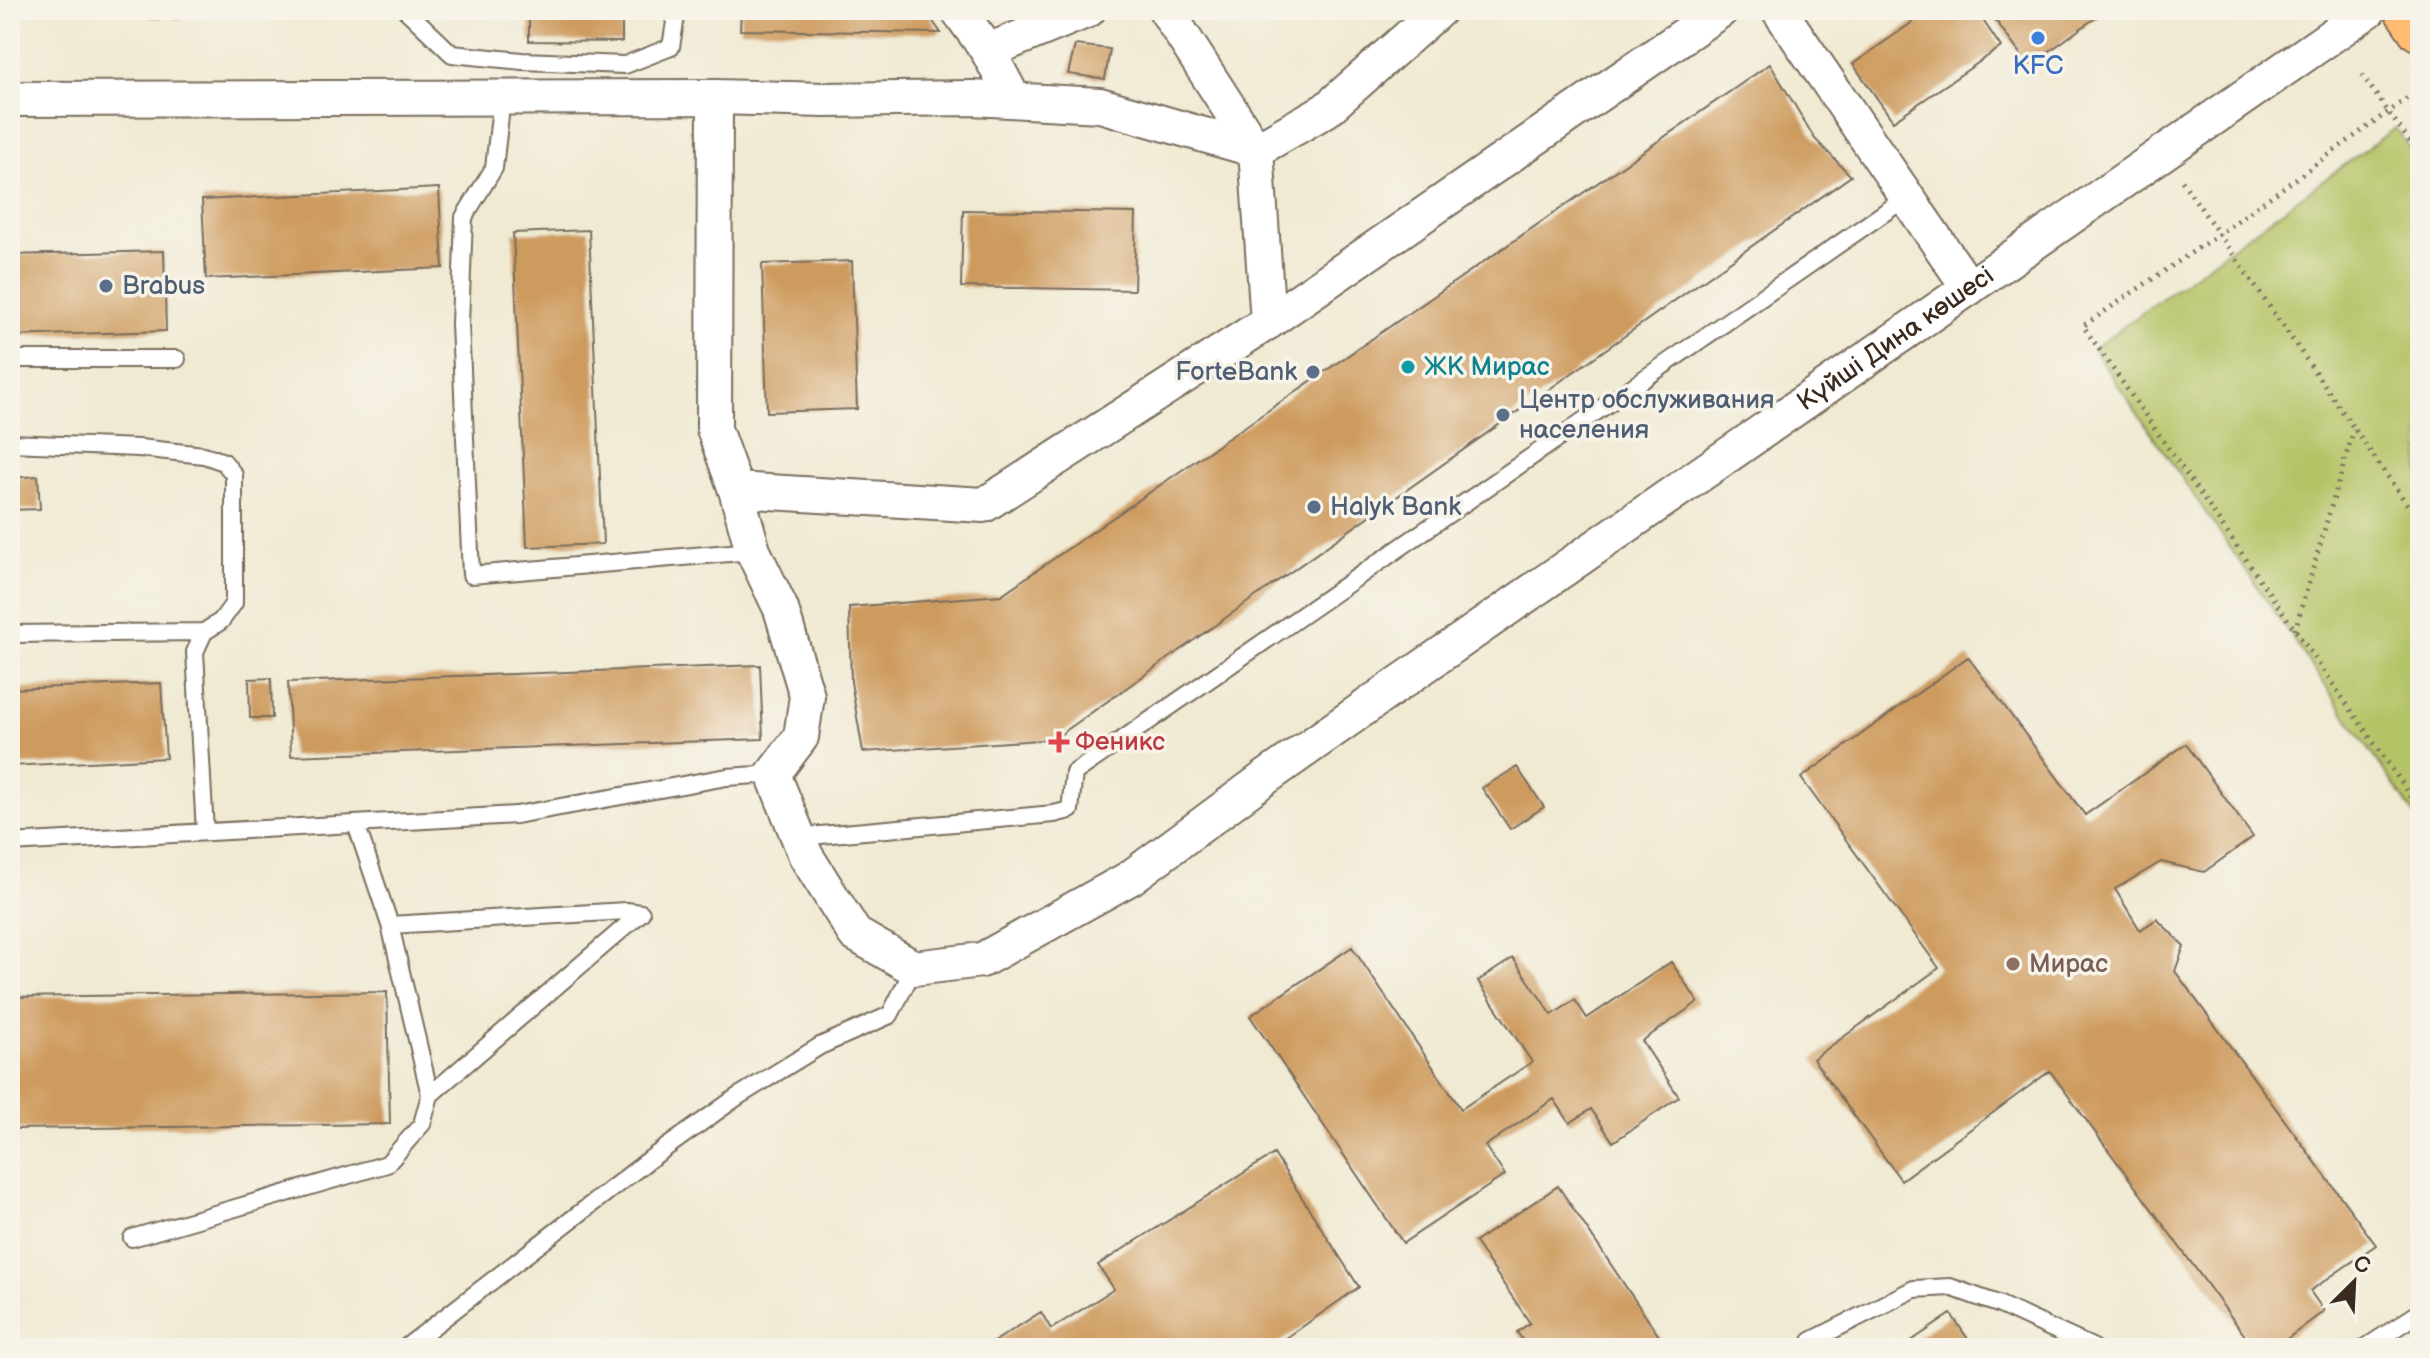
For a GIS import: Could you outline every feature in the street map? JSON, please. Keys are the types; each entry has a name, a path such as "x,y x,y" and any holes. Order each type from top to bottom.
{"main road":[{"path":"2407,10 2420,29"}],"street":[{"path":"958,10 988,51 1014,100"},
{"path":"988,51 1088,10"},
{"path":"1166,10 1256,150 1268,322"},
{"path":"10,99 715,97 1014,100 1100,105 1256,150 1326,110 1439,10"},
{"path":"736,490 984,505 1268,322 1721,10"},
{"path":"1779,10 1969,288"},
{"name":"Күйші Дина көшесі","path":"914,968 982,960 1130,878 1265,778 2369,10"},
{"path":"715,97 714,429 753,551 781,609 807,696 801,737 773,774 806,856 855,934 914,968"}],"lane":[{"path":"145,10 176,10"},
{"path":"406,10 452,54 522,61 625,65 671,47 677,10"},
{"path":"502,98 494,168 464,217 460,324 471,575 753,551"},
{"path":"798,837 1070,810 1074,773 1907,197"},
{"path":"10,359 177,359"},
{"path":"10,443 139,448 204,455 224,462 234,475 234,603 221,621 204,632 10,634"},
{"path":"204,632 195,652 205,832"},
{"path":"10,843 516,815 727,777 773,774"},
{"path":"132,1238 387,1164 422,1124 430,1095 390,925 356,824"},
{"path":"390,925 626,911 641,913 430,1095"},
{"path":"405,1348 601,1196 737,1097 820,1046 890,1015 914,968"},
{"path":"1811,1341 1914,1289 1950,1287 1998,1304 2094,1348"},
{"path":"2365,1348 2420,1312"}],"path":[{"path":"2362,75 2420,156"},
{"path":"2420,89 2219,234 2083,326 2420,809"},
{"path":"2163,153 2420,523"},
{"path":"2295,630 2354,428"}],"green space":[{"path":"2395,128 2420,163 2420,823 2093,349"}],"building":[{"path":"529,10 622,10 622,42 529,41"},
{"path":"741,10 925,10 941,33 740,30"},
{"path":"1930,10 1976,10 2001,47 1893,121 1853,64"},
{"name":"KFC","path":"1988,10 2106,10 2029,66"},
{"path":"1075,45 1110,49 1105,79 1068,74"},
{"path":"1770,64 1815,139 1851,176 1054,739 863,752 851,682 849,607 1001,595"},
{"path":"439,188 443,268 206,279 202,200"},
{"path":"963,210 1136,213 1134,290 961,287"},
{"path":"589,230 603,544 527,547 513,233"},
{"path":"164,251 166,331 10,336 10,255"},
{"path":"852,261 857,409 767,412 762,264"},
{"path":"38,476 40,509 10,510 10,478"},
{"path":"1968,657 2085,815 2186,744 2253,837 2204,872 2161,862 2115,889 2140,930 2157,919 2184,946 2175,971 2376,1245 2310,1291 2324,1311 2275,1348 2254,1348 2050,1071 1901,1180 1813,1059 1939,968 1801,778"},
{"path":"760,665 763,739 291,756 288,682"},
{"path":"271,678 272,718 250,718 249,679"},
{"path":"161,683 166,758 10,766 10,689"},
{"path":"1517,767 1544,807 1510,829 1482,788"},
{"path":"1352,947 1461,1109 1532,1062 1478,981 1513,958 1552,1015 1575,1000 1587,1018 1671,962 1698,1002 1642,1041 1679,1097 1613,1142 1591,1109 1570,1123 1554,1099 1485,1146 1505,1175 1403,1243 1250,1016"},
{"path":"387,992 390,1124 10,1129 10,997"},
{"path":"1274,1154 1359,1287 1272,1348 984,1348 1041,1312 1051,1329 1114,1289 1098,1265"},
{"path":"1558,1186 1667,1348 1528,1348 1517,1332 1530,1323 1475,1242"},
{"path":"1951,1314 1974,1348 1901,1348"}],"place":[{"name":"KFC","path":"2038,38"},
{"name":"Brabus","path":"106,286"},
{"name":"ЖК Мирас","path":"1408,367"},
{"name":"ForteBank","path":"1313,372"},
{"name":"Центр обслуживания населения","path":"1503,415"},
{"name":"Halyk Bank","path":"1314,507"},
{"name":"Феникс","path":"1059,742"},
{"name":"Мирас","path":"2013,964"}]}
